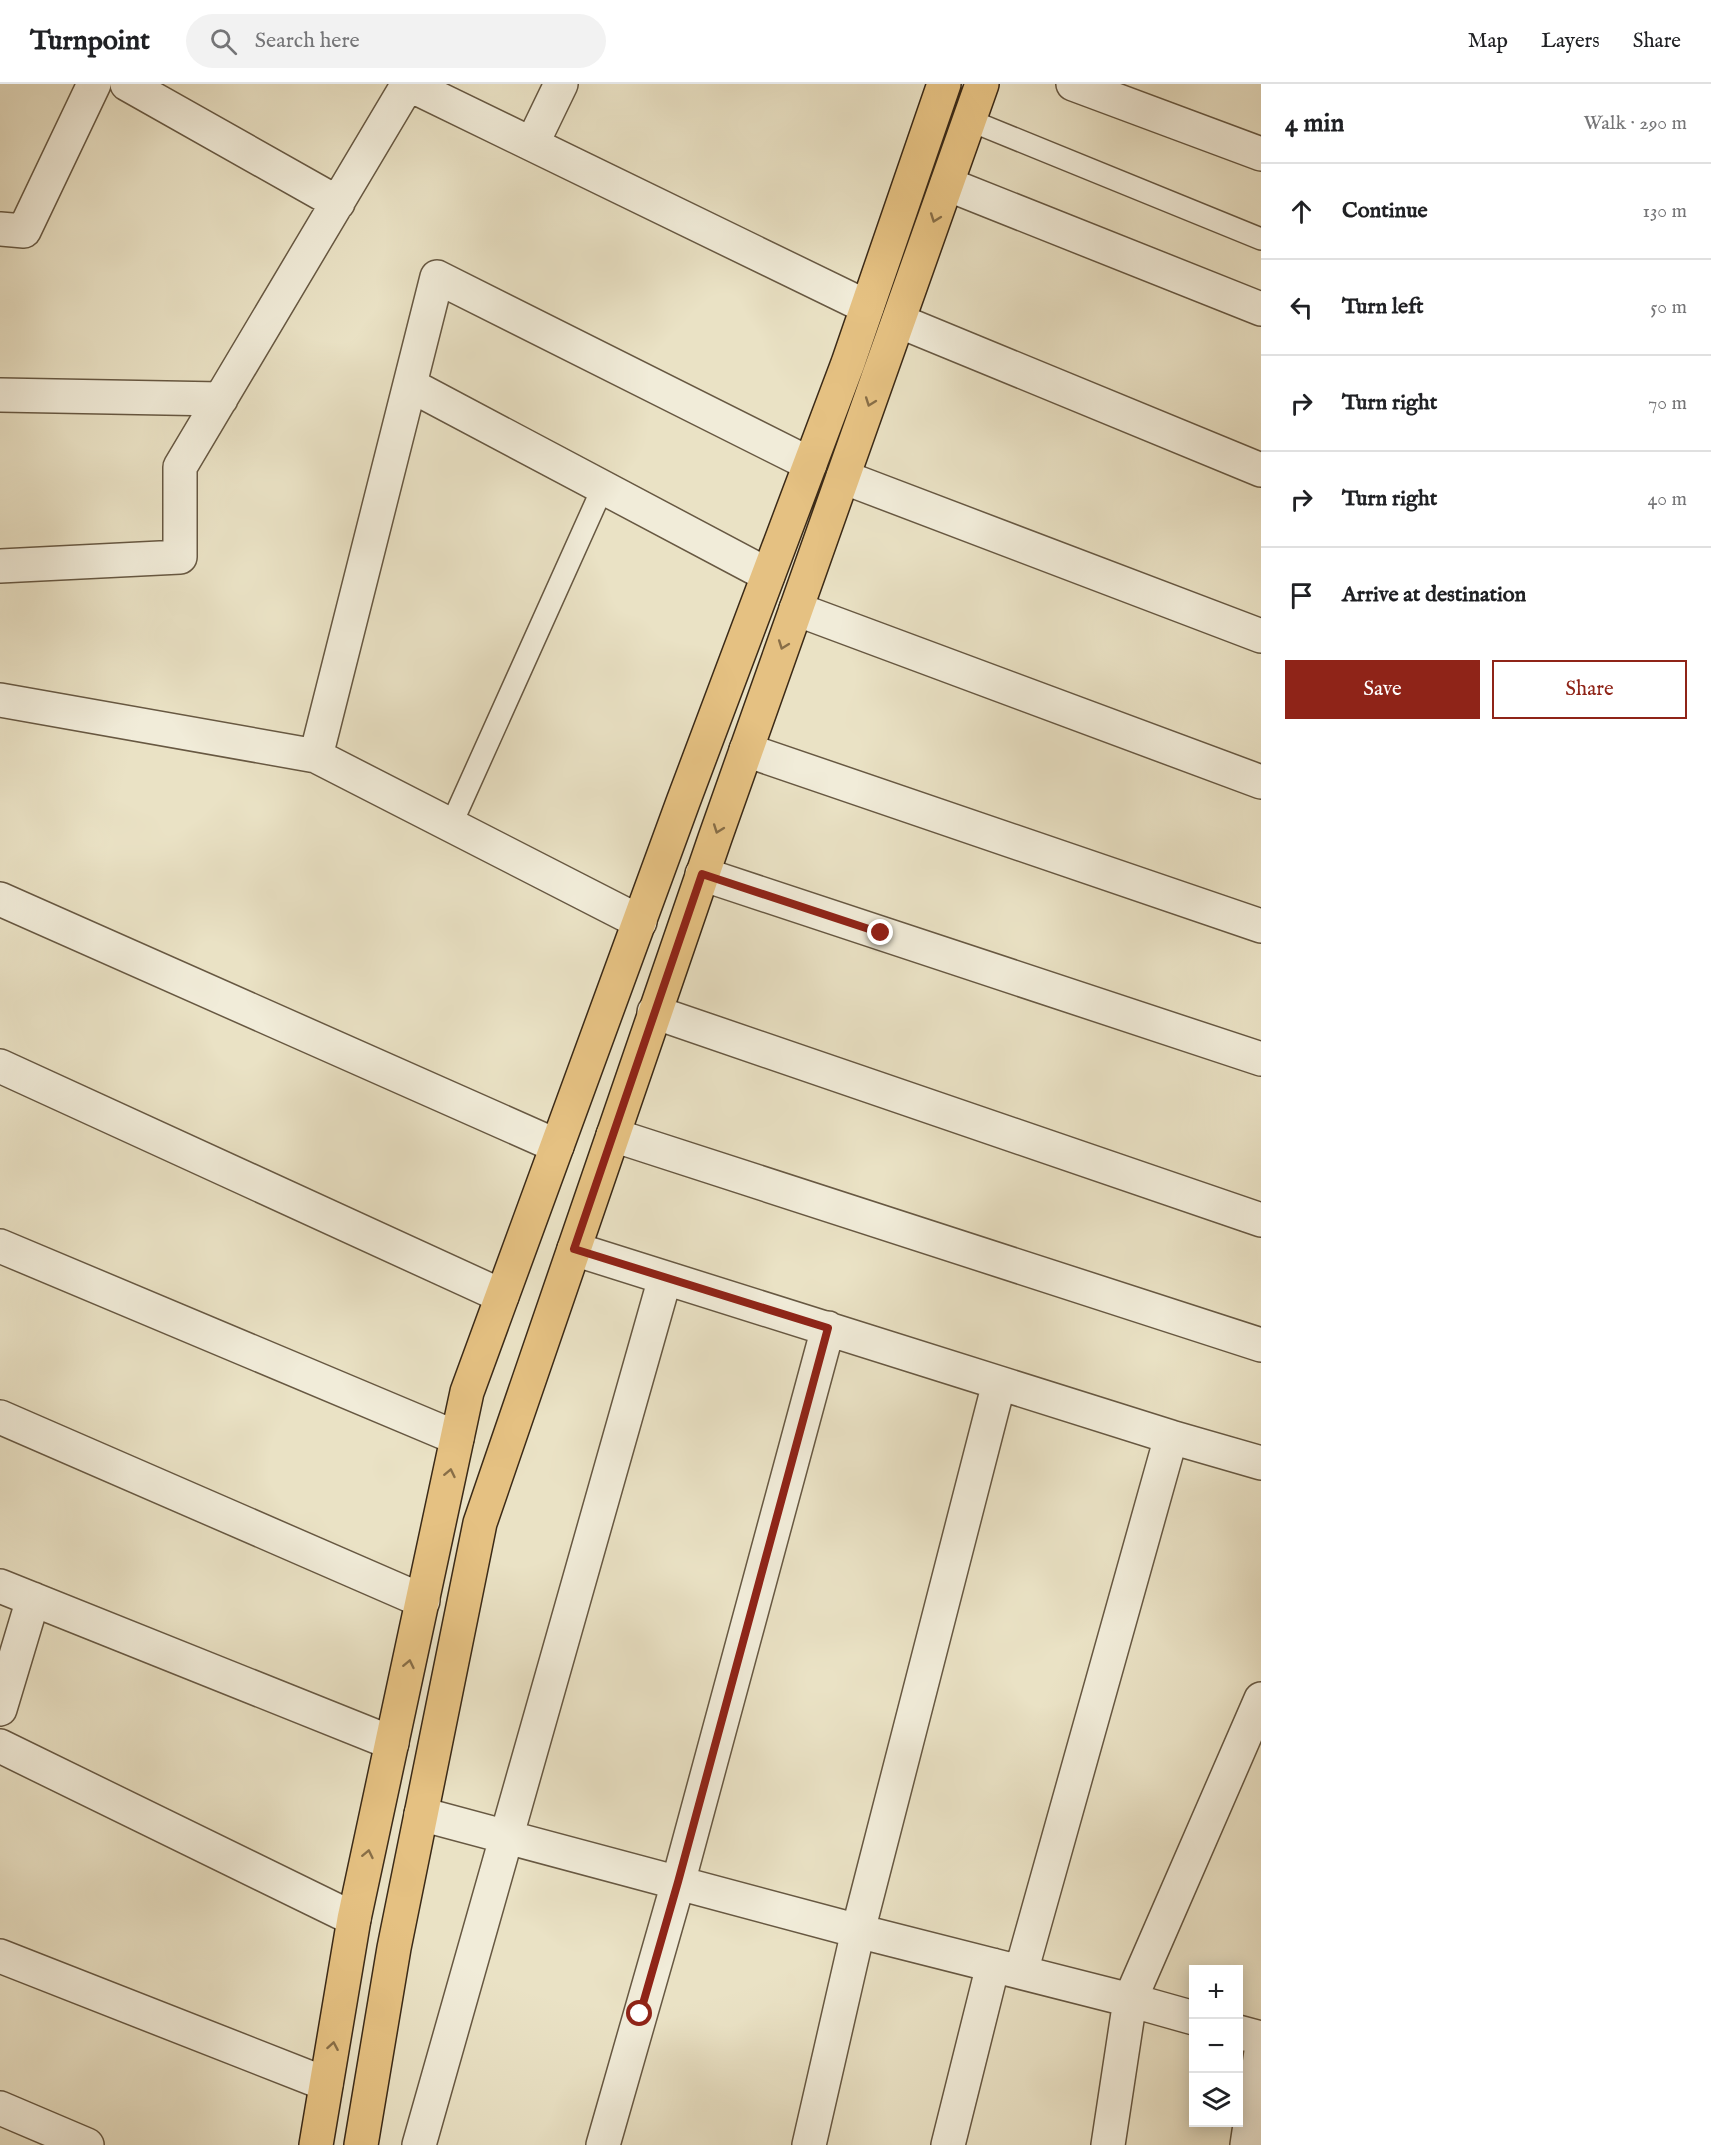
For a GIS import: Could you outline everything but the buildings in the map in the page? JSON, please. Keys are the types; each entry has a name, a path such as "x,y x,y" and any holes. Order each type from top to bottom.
{"main road":[{"path":"316,2145 354,1919 467,1392 810,464 944,84"},
{"path":"361,2145 394,1948 480,1523 702,874 982,84"}],"street":[{"path":"0,229 24,231 94,84"},
{"path":"127,84 338,203"},
{"path":"0,566 180,557 180,467 408,84 867,307"},
{"path":"532,144 561,84"},
{"path":"1072,84 1261,154"},
{"path":"947,184 1261,309"},
{"path":"316,756 437,277 810,464"},
{"path":"899,321 1261,470"},
{"path":"410,385 768,575"},
{"path":"0,395 220,399"},
{"path":"843,477 1261,636"},
{"path":"796,609 1261,782"},
{"path":"0,700 316,756 640,922"},
{"path":"746,750 1261,926"},
{"path":"702,874 1261,1059"},
{"path":"0,899 557,1146"},
{"path":"654,1012 1261,1220"},
{"path":"0,1066 502,1296"},
{"path":"613,1135 1261,1345"},
{"path":"0,1246 457,1438"},
{"path":"574,1249 1171,1437 1261,1463"},
{"path":"419,2145 665,1278"},
{"path":"603,2145 678,1882 828,1328"},
{"path":"809,2145 858,1931 999,1383"},
{"path":"0,1417 423,1601"},
{"path":"948,2145 1007,1968 1171,1437"},
{"path":"0,1586 392,1743"},
{"path":"0,1709 33,1599"},
{"path":"1108,2145 1130,2000 1261,1699"},
{"path":"0,1746 354,1919"},
{"path":"421,1814 1189,2017"},
{"path":"0,1956 326,2085"},
{"path":"1243,2033 1261,2038"},
{"path":"1247,2145 1261,2052"},
{"path":"0,2108 87,2145"}],"lane":[{"path":"969,120 1261,239"},
{"path":"451,825 603,487"}],"route":[{"path":"640,2014 828,1328 574,1249 702,874 881,933"}]}
